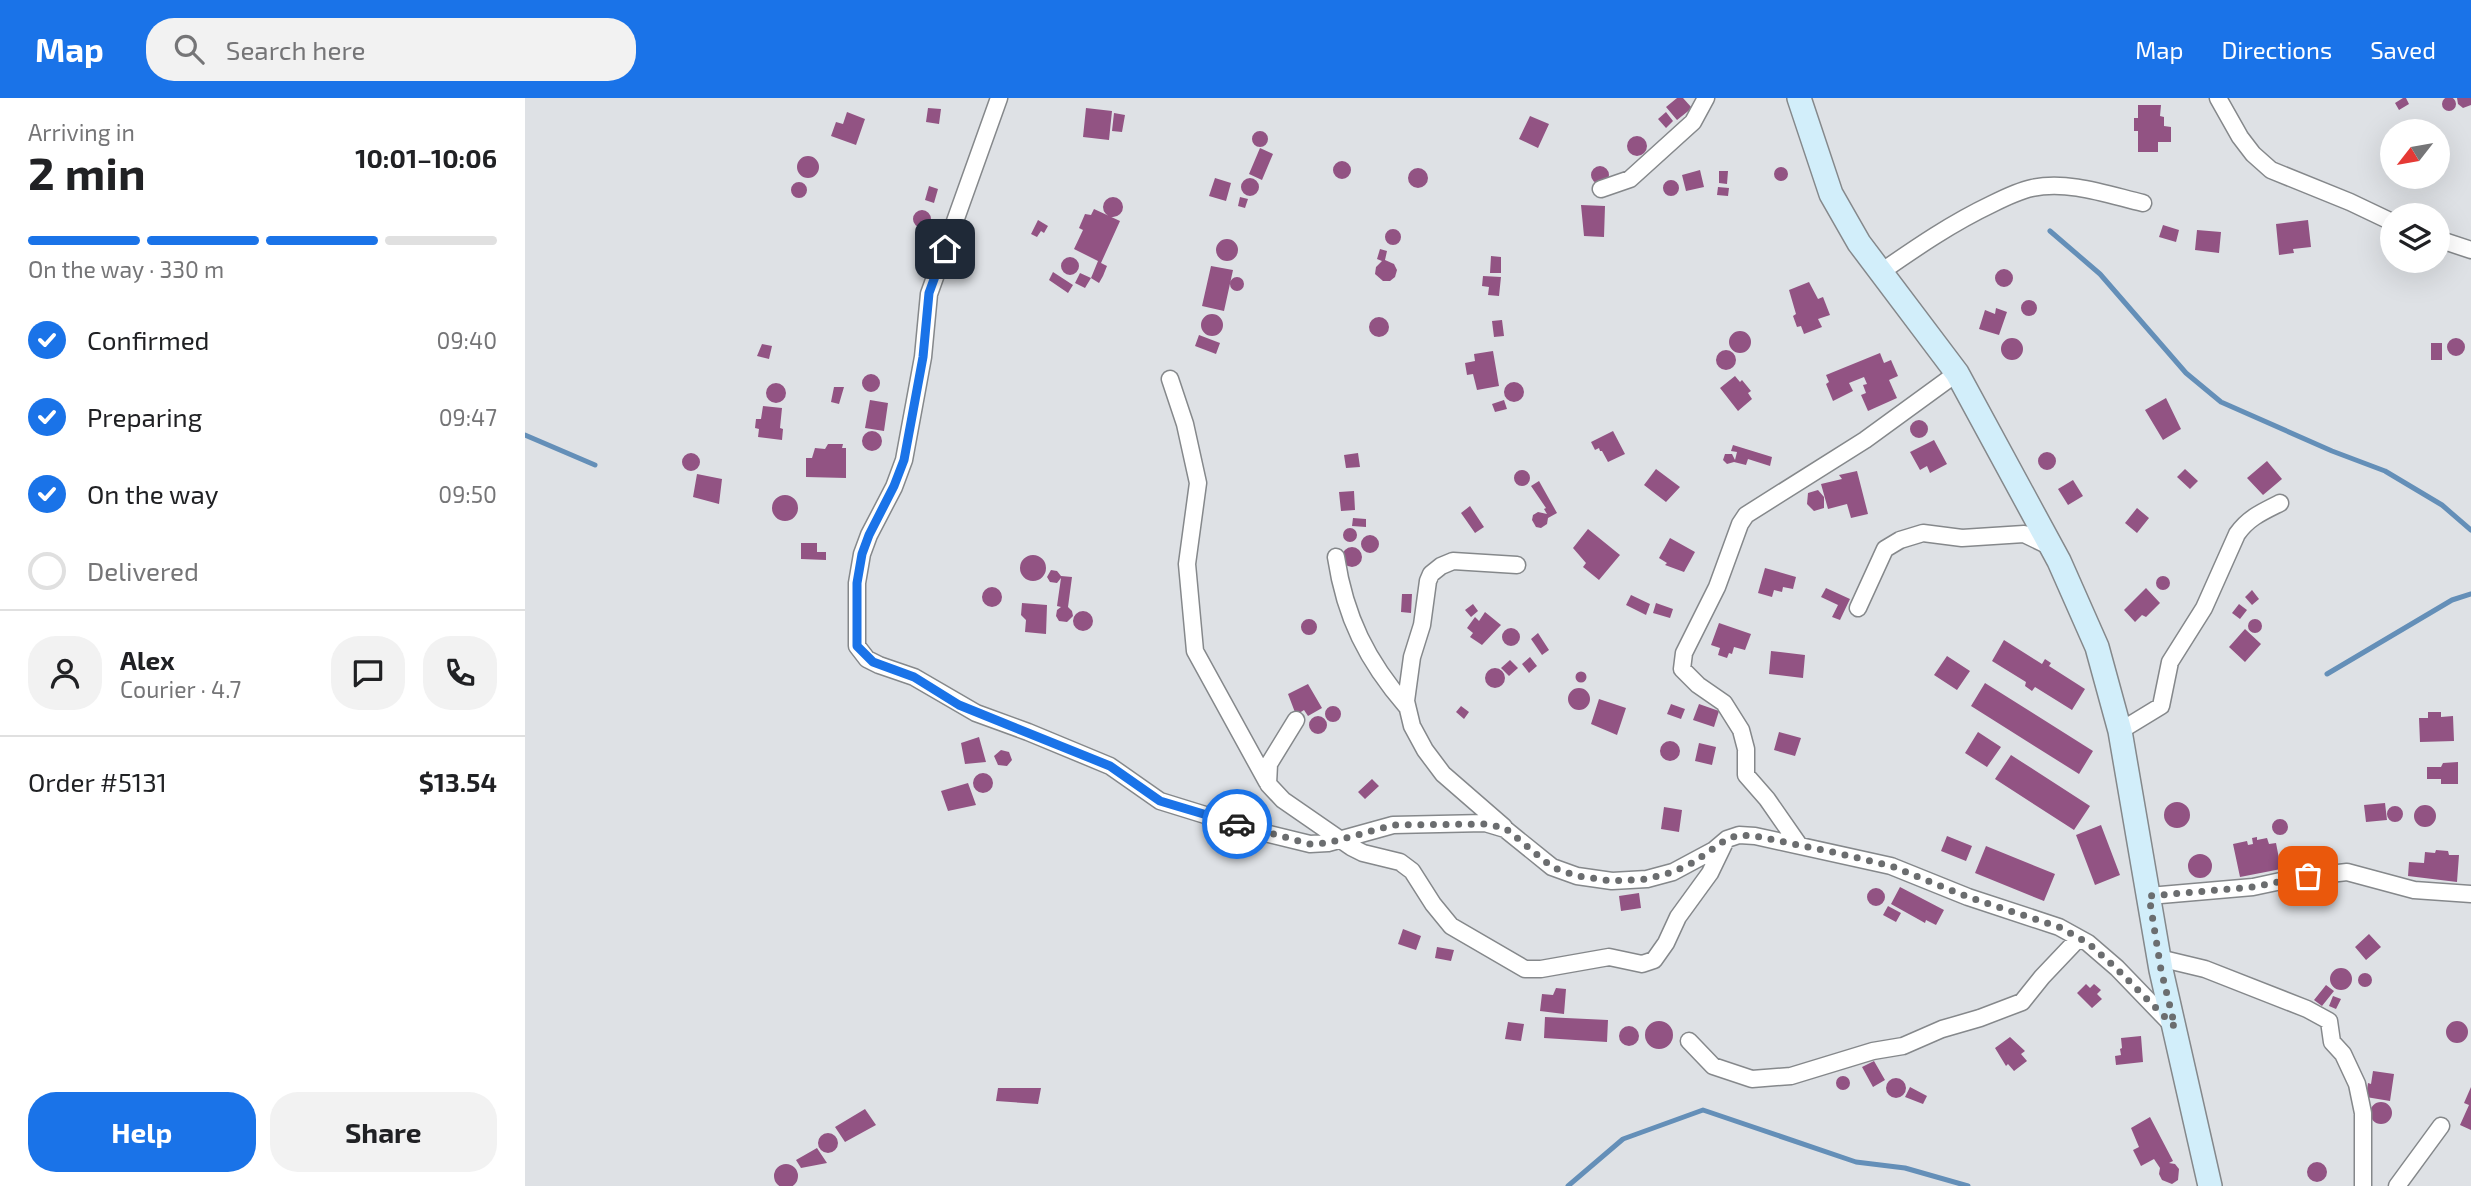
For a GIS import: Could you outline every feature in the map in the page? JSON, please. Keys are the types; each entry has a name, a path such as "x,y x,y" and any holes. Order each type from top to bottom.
{"street":[{"path":"999,98 929,293 923,357 904,460 862,554 857,583 857,646 873,662 914,677 959,705 1110,766 1160,801 1257,831 1310,844 1328,843 1393,825 1485,824 1505,828"},
{"path":"1601,189 1630,179 1693,122 1706,98"},
{"path":"1799,98 1831,194 1859,243 1957,373 2051,547 2097,647 2120,731 2159,958 2210,1186"},
{"path":"2218,98 2240,137 2253,154 2271,170 2380,216"},
{"path":"1881,272 1926,240 1967,216 2033,188 2089,190 2143,203"},
{"path":"2450,243 2471,250"},
{"path":"1798,845 1747,775 1746,749 1741,730 1724,703 1697,685 1682,669 1684,653 1717,587 1740,524 1746,515 1865,440 1957,373"},
{"path":"1171,379 1185,424 1198,482 1187,564 1195,651 1268,784 1283,800 1351,848 1401,862 1412,871 1451,926 1525,969 1551,968 1609,957 1642,964 1654,960 1666,943 1678,917 1710,873 1727,839"},
{"path":"2120,731 2161,706 2170,662 2204,608 2237,534 2254,516 2280,503"},
{"path":"1858,608 1885,549 1900,540 1923,533 1962,538 2024,534 2051,547"},
{"path":"1336,557 1341,591 1356,631 1377,671 1407,707"},
{"path":"1517,565 1453,561 1431,574 1422,625 1412,657 1407,707 1418,738 1443,774 1552,867 1577,876 1612,881 1647,879 1673,872 1705,856 1727,839 1739,835 1755,836 1891,866 1968,897 2059,927 2088,943 2175,1027"},
{"path":"1268,784 1269,764 1296,720"},
{"path":"2149,896 2253,887 2295,878 2347,872 2414,890 2471,894"},
{"path":"1689,1041 1713,1066 1752,1079 1791,1076 1873,1051 1903,1046 1942,1029 2022,1002 2079,939"},
{"path":"2159,958 2205,969 2307,1009 2329,1021 2332,1041 2343,1054 2357,1084 2363,1113 2363,1186"},
{"path":"2397,1186 2441,1126"}],"building":[{"path":"2449,97 2454,99 2454,109 2449,111 2444,109 2442,104 2444,99"},
{"path":"1677,98 1683,98 1692,108 1677,120 1666,107"},
{"path":"2406,98 2409,104 2399,110 2395,103"},
{"path":"2457,98 2471,98 2471,105 2463,108 2458,104"},
{"path":"2138,105 2161,105 2160,116 2164,117 2164,126 2171,127 2171,142 2158,142 2158,152 2138,152 2138,131 2134,131 2134,118 2138,118"},
{"path":"928,108 941,109 939,124 926,122"},
{"path":"1086,108 1112,111 1109,140 1083,137"},
{"path":"847,112 865,119 856,145 831,136 836,122 843,124"},
{"path":"1666,112 1673,121 1666,128 1658,119"},
{"path":"1114,113 1125,115 1122,132 1112,131"},
{"path":"1530,116 1549,124 1538,148 1519,139"},
{"path":"1257,131 1263,131 1268,139 1266,145 1257,147 1252,142 1252,136"},
{"path":"1637,136 1644,139 1647,146 1644,153 1637,156 1630,153 1627,146 1630,139"},
{"path":"1260,148 1273,154 1262,180 1249,174"},
{"path":"808,156 816,159 819,167 816,175 808,178 800,175 797,167 800,159"},
{"path":"1342,161 1348,164 1351,170 1348,176 1342,179 1336,176 1333,170 1336,164"},
{"path":"1600,166 1606,169 1609,175 1606,181 1600,184 1594,181 1591,175 1594,169"},
{"path":"1778,167 1784,167 1788,174 1784,181 1778,181 1774,177 1774,171"},
{"path":"1414,168 1422,168 1428,178 1422,188 1414,188 1408,182 1408,174"},
{"path":"1700,170 1704,187 1686,191 1682,175"},
{"path":"1719,171 1728,171 1727,184 1719,183"},
{"path":"1215,178 1231,183 1226,201 1209,196"},
{"path":"1250,178 1256,181 1259,187 1256,193 1250,196 1244,193 1241,187 1244,181"},
{"path":"1671,180 1679,188 1671,196 1663,188"},
{"path":"796,182 802,182 807,190 805,196 796,198 791,193 791,187"},
{"path":"929,186 938,189 934,203 925,200"},
{"path":"1718,187 1729,188 1728,196 1717,195"},
{"path":"1113,197 1120,200 1123,207 1120,214 1113,217 1106,214 1103,207 1106,200"},
{"path":"1240,197 1248,199 1245,208 1238,206"},
{"path":"1581,205 1605,206 1604,237 1584,236"},
{"path":"1094,209 1120,221 1101,263 1107,266 1103,276 1099,283 1091,278 1098,261 1074,249 1083,230 1079,228 1085,214 1091,215"},
{"path":"922,210 930,215 931,219 926,227 922,228 914,223 913,219 918,211"},
{"path":"1038,220 1048,226 1044,233 1041,231 1037,237 1031,234"},
{"path":"2308,220 2311,247 2293,249 2294,253 2279,255 2276,224"},
{"path":"2163,225 2179,230 2176,242 2159,237"},
{"path":"1393,229 1399,231 1399,243 1393,245 1387,243 1385,237 1387,231"},
{"path":"2197,230 2221,232 2219,253 2195,250"},
{"path":"1227,239 1235,242 1238,250 1235,258 1227,261 1219,258 1216,250 1219,242"},
{"path":"1380,249 1387,251 1385,260 1394,264 1397,270 1390,281 1383,281 1375,274 1376,267 1382,261 1377,259"},
{"path":"1491,256 1501,257 1501,273 1490,273"},
{"path":"1066,257 1074,257 1079,266 1077,273 1066,275 1061,270 1061,262"},
{"path":"1211,266 1233,270 1224,311 1202,306"},
{"path":"2004,269 2012,274 2013,278 2008,286 2004,287 1996,282 1995,278 2000,270"},
{"path":"1053,272 1073,285 1068,293 1049,280"},
{"path":"1080,273 1091,278 1085,288 1075,283"},
{"path":"1483,276 1501,277 1499,296 1488,295 1489,287 1482,286"},
{"path":"1234,277 1240,277 1244,284 1240,291 1234,291 1230,287 1230,281"},
{"path":"1809,282 1818,299 1823,297 1830,315 1818,319 1822,327 1804,334 1801,326 1797,327 1793,316 1796,314 1789,290"},
{"path":"2029,300 2037,308 2029,316 2021,308"},
{"path":"1996,308 2007,312 1999,335 1979,329 1985,310 1995,314"},
{"path":"1208,314 1216,314 1223,321 1223,329 1216,336 1208,336 1201,329 1201,321"},
{"path":"1379,317 1386,320 1389,327 1386,334 1379,337 1372,334 1369,327 1372,320"},
{"path":"1502,320 1504,336 1494,337 1492,321"},
{"path":"1740,331 1748,334 1751,342 1748,350 1740,353 1732,350 1729,342 1732,334"},
{"path":"1199,335 1220,343 1216,354 1195,346"},
{"path":"2008,338 2016,338 2023,345 2023,353 2016,360 2008,360 2001,353 2001,345"},
{"path":"2456,338 2462,341 2465,347 2462,353 2456,356 2450,353 2447,347 2450,341"},
{"path":"2431,343 2442,343 2442,360 2431,360"},
{"path":"762,344 772,346 769,359 757,356"},
{"path":"1726,350 1733,353 1736,360 1733,367 1726,370 1719,367 1716,360 1719,353"},
{"path":"1493,351 1499,386 1477,390 1473,374 1467,375 1465,363 1475,361 1474,354"},
{"path":"1880,353 1884,363 1891,360 1898,376 1889,380 1897,398 1868,411 1861,395 1866,393 1863,385 1867,384 1864,377 1849,383 1853,391 1833,401 1826,384 1829,382 1826,375"},
{"path":"871,374 877,377 880,383 877,389 871,392 865,389 862,383 865,377"},
{"path":"1735,376 1751,391 1748,393 1752,399 1738,411 1720,388"},
{"path":"1514,382 1521,385 1524,392 1521,399 1514,402 1507,399 1504,392 1507,385"},
{"path":"776,383 783,386 786,393 783,400 776,403 769,400 766,393 769,386"},
{"path":"834,387 844,387 839,404 831,402"},
{"path":"2166,398 2181,429 2163,440 2145,410"},
{"path":"870,400 888,403 884,431 865,428"},
{"path":"1504,400 1507,409 1495,412 1492,404"},
{"path":"763,406 782,408 782,440 758,437 756,419 761,419"},
{"path":"1919,420 1925,423 1928,429 1925,435 1919,438 1913,435 1910,429 1913,423"},
{"path":"872,431 879,434 882,441 879,448 872,451 865,448 862,441 865,434"},
{"path":"1613,431 1625,454 1608,462 1602,451 1599,448 1595,450 1591,442"},
{"path":"1934,440 1947,464 1930,473 1927,466 1920,470 1910,452"},
{"path":"828,444 843,444 842,448 846,448 846,478 806,477 806,458 812,458 815,448 825,449"},
{"path":"1733,445 1772,457 1770,466 1748,459 1746,465 1734,462 1727,464 1723,460 1725,454 1732,454 1735,460 1737,452 1731,451"},
{"path":"2047,452 2053,455 2056,461 2053,467 2047,470 2041,467 2038,461 2041,455"},
{"path":"691,453 699,458 700,462 695,470 691,471 683,466 682,462 687,454"},
{"path":"1358,453 1360,467 1346,468 1344,455"},
{"path":"2267,461 2282,479 2263,495 2247,478"},
{"path":"1656,469 1680,487 1666,502 1644,485"},
{"path":"2185,469 2198,481 2190,489 2177,477"},
{"path":"1522,470 1528,472 1528,484 1522,486 1516,484 1514,478 1516,472"},
{"path":"1857,471 1868,514 1851,518 1847,504 1828,509 1821,484 1842,479 1839,475"},
{"path":"697,474 722,479 719,504 693,497"},
{"path":"2073,480 2083,496 2068,505 2058,489"},
{"path":"1539,481 1557,513 1548,518 1547,524 1541,528 1536,527 1532,520 1533,515 1538,512 1547,514 1544,509 1546,508 1531,486"},
{"path":"1818,490 1824,497 1824,508 1814,511 1807,504 1808,493"},
{"path":"1354,491 1355,510 1341,511 1339,492"},
{"path":"785,495 794,499 798,508 794,517 785,521 776,517 772,508 776,499"},
{"path":"1470,506 1484,527 1475,533 1461,513"},
{"path":"2137,508 2149,518 2137,533 2125,523"},
{"path":"1353,518 1366,519 1366,527 1352,526"},
{"path":"1347,528 1353,528 1357,535 1353,542 1347,542 1343,538 1343,532"},
{"path":"1588,529 1620,555 1599,580 1583,567 1586,563 1573,548"},
{"path":"1370,535 1376,538 1379,544 1376,550 1370,553 1364,550 1361,544 1364,538"},
{"path":"1670,538 1695,552 1684,572 1665,565 1667,563 1659,558"},
{"path":"801,543 817,543 817,552 826,552 826,560 801,559"},
{"path":"1352,547 1359,550 1362,557 1359,564 1352,567 1345,564 1342,557 1345,550"},
{"path":"1033,555 1042,559 1046,568 1042,577 1033,581 1024,577 1020,568 1024,559"},
{"path":"1765,568 1796,577 1793,589 1783,587 1782,592 1774,590 1772,597 1758,593"},
{"path":"1051,570 1057,571 1061,576 1072,577 1068,607 1073,616 1067,622 1059,621 1056,616 1061,607 1057,606 1061,578 1057,583 1050,582 1047,577"},
{"path":"2163,576 2168,578 2168,588 2163,590 2158,588 2156,583 2158,578"},
{"path":"988,587 996,587 1002,597 996,607 988,607 982,601 982,593"},
{"path":"1826,588 1850,599 1840,620 1832,617 1838,605 1821,597"},
{"path":"2146,588 2160,603 2146,617 2142,615 2135,622 2124,610"},
{"path":"2252,590 2259,599 2252,605 2245,597"},
{"path":"1402,594 1412,594 1411,613 1401,612"},
{"path":"1631,595 1650,604 1646,615 1626,605"},
{"path":"1022,603 1047,605 1046,634 1025,632 1026,620 1021,615"},
{"path":"1656,603 1673,609 1670,618 1653,613"},
{"path":"1473,604 1478,611 1471,617 1465,610"},
{"path":"2239,604 2247,610 2240,619 2232,613"},
{"path":"1083,611 1090,614 1093,621 1090,628 1083,631 1076,628 1073,621 1076,614"},
{"path":"1485,612 1501,625 1482,645 1470,637 1473,633 1467,628 1475,617 1479,621"},
{"path":"1309,619 1315,621 1315,633 1309,635 1303,633 1301,627 1303,621"},
{"path":"2252,619 2258,619 2262,626 2258,633 2252,633 2248,629 2248,623"},
{"path":"1719,623 1751,634 1745,650 1734,647 1727,658 1718,655 1720,648 1711,645"},
{"path":"1511,628 1517,631 1520,637 1517,643 1511,646 1505,643 1502,637 1505,631"},
{"path":"2245,629 2261,644 2245,662 2229,647"},
{"path":"1538,633 1549,650 1542,655 1531,639"},
{"path":"2004,640 2042,664 2045,659 2051,663 2049,666 2085,689 2072,710 2035,687 2032,691 2025,686 2026,682 1992,661"},
{"path":"1771,651 1805,655 1803,678 1769,674"},
{"path":"1947,656 1970,671 1957,690 1934,675"},
{"path":"1530,657 1537,666 1529,673 1522,664"},
{"path":"1510,660 1518,668 1509,676 1501,668"},
{"path":"1495,668 1502,671 1505,678 1502,685 1495,688 1488,685 1485,678 1488,671"},
{"path":"1581,671 1587,677 1581,683 1575,677"},
{"path":"1985,683 2093,751 2079,774 1971,706"},
{"path":"1308,684 1322,708 1308,716 1304,710 1296,715 1288,694"},
{"path":"1579,688 1587,691 1590,699 1587,707 1579,710 1571,707 1568,699 1571,691"},
{"path":"1599,699 1626,708 1617,735 1591,724"},
{"path":"1671,704 1685,709 1681,719 1667,714"},
{"path":"1699,704 1719,711 1714,727 1693,720"},
{"path":"1333,706 1339,708 1339,720 1333,722 1327,720 1325,714 1327,708"},
{"path":"1461,706 1469,712 1464,719 1456,712"},
{"path":"2428,712 2441,712 2441,717 2453,716 2454,741 2420,742 2419,718 2428,718"},
{"path":"1318,716 1324,719 1327,725 1324,731 1318,734 1312,731 1309,725 1312,719"},
{"path":"1779,732 1801,738 1795,756 1774,750"},
{"path":"1978,732 2001,747 1987,767 1965,753"},
{"path":"979,737 986,762 965,764 961,743"},
{"path":"1670,741 1677,744 1680,751 1677,758 1670,761 1663,758 1660,751 1663,744"},
{"path":"1699,743 1716,747 1712,765 1695,761"},
{"path":"1001,750 1009,752 1012,760 1007,766 998,765 994,756"},
{"path":"2011,755 2090,806 2074,830 1995,779"},
{"path":"2458,762 2458,784 2441,784 2441,779 2427,779 2427,767 2441,767 2443,763"},
{"path":"979,773 987,773 993,783 987,793 979,793 973,787 973,779"},
{"path":"1372,779 1379,786 1365,799 1358,792"},
{"path":"968,783 976,805 948,811 941,791"},
{"path":"2177,802 2186,806 2190,815 2186,824 2177,828 2168,824 2164,815 2168,806"},
{"path":"2385,803 2387,820 2366,822 2364,805"},
{"path":"2421,805 2429,805 2436,812 2436,820 2429,827 2421,827 2414,820 2414,812"},
{"path":"2395,806 2401,808 2401,820 2395,822 2389,820 2387,814 2389,808"},
{"path":"1664,807 1682,810 1679,832 1661,829"},
{"path":"2277,819 2283,819 2288,827 2286,833 2277,835 2272,830 2272,824"},
{"path":"2101,825 2120,875 2095,885 2076,835"},
{"path":"1947,836 1972,846 1966,861 1941,851"},
{"path":"2257,837 2257,840 2267,838 2269,844 2276,843 2281,869 2240,877 2233,844 2247,841 2248,845 2253,844 2252,838"},
{"path":"1986,846 2055,874 2044,901 1975,873"},
{"path":"2436,850 2448,851 2449,855 2459,855 2457,882 2408,876 2409,862 2424,863 2425,852 2435,853"},
{"path":"2200,854 2209,857 2212,866 2209,875 2200,878 2191,875 2188,866 2191,857"},
{"path":"1900,887 1944,910 1936,925 1926,920 1925,923 1891,904"},
{"path":"1876,888 1882,891 1885,897 1882,903 1876,906 1870,903 1867,897 1870,891"},
{"path":"1639,893 1641,908 1621,911 1619,896"},
{"path":"1888,906 1901,913 1896,922 1883,915"},
{"path":"1403,929 1421,936 1416,950 1398,944"},
{"path":"2369,934 2381,947 2366,960 2355,947"},
{"path":"1437,947 1454,950 1451,961 1435,958"},
{"path":"2341,968 2349,971 2352,979 2349,987 2341,990 2333,987 2330,979 2333,971"},
{"path":"2362,973 2368,973 2372,980 2368,987 2362,987 2358,983 2358,977"},
{"path":"2086,984 2090,988 2094,984 2101,990 2097,994 2102,999 2092,1008 2077,993"},
{"path":"2326,985 2334,991 2322,1006 2314,1000"},
{"path":"1556,988 1566,989 1564,1014 1540,1011 1542,994 1553,995"},
{"path":"2333,996 2341,999 2336,1009 2329,1006"},
{"path":"1545,1017 1608,1020 1607,1042 1544,1038"},
{"path":"1659,1021 1669,1025 1673,1035 1669,1045 1659,1049 1649,1045 1645,1035 1649,1025"},
{"path":"2457,1021 2465,1024 2468,1032 2465,1040 2457,1043 2449,1040 2446,1032 2449,1024"},
{"path":"1508,1022 1524,1024 1521,1041 1505,1039"},
{"path":"1625,1026 1633,1026 1639,1036 1633,1046 1625,1046 1619,1040 1619,1032"},
{"path":"2141,1036 2143,1062 2116,1065 2115,1056 2121,1055 2121,1038"},
{"path":"2010,1037 2025,1051 2021,1054 2027,1061 2014,1071 2008,1064 2006,1066 1995,1048"},
{"path":"1874,1061 1885,1080 1873,1087 1862,1067"},
{"path":"2373,1071 2394,1074 2390,1101 2366,1097"},
{"path":"1840,1076 1846,1076 1850,1083 1846,1090 1840,1090 1836,1086 1836,1080"},
{"path":"1892,1078 1900,1078 1906,1088 1900,1098 1892,1098 1886,1092 1886,1084"},
{"path":"1910,1087 1927,1096 1923,1104 1905,1097"},
{"path":"2471,1087 2471,1130 2460,1125 2469,1105 2464,1103"},
{"path":"998,1088 1041,1088 1038,1104 996,1101"},
{"path":"2381,1102 2389,1105 2392,1113 2389,1121 2381,1124 2373,1121 2370,1113 2373,1105"},
{"path":"865,1109 876,1125 845,1142 835,1127"},
{"path":"2150,1117 2173,1161 2169,1163 2175,1164 2179,1169 2178,1180 2172,1184 2162,1180 2160,1168 2154,1159 2141,1166 2133,1150 2139,1147 2131,1128"},
{"path":"828,1133 835,1136 838,1143 835,1150 828,1153 821,1150 818,1143 821,1136"},
{"path":"817,1148 827,1163 801,1168 796,1160"},
{"path":"2317,1162 2324,1165 2327,1172 2324,1179 2317,1182 2310,1179 2307,1172 2310,1165"},
{"path":"791,1165 797,1171 795,1185 777,1185 774,1176 777,1167"}],"waterway":[{"path":"2050,231 2100,274 2186,373 2221,402 2332,451 2385,471 2442,505 2471,530"},
{"path":"525,435 595,465"},
{"path":"2327,674 2452,600 2471,594"},
{"path":"1568,1186 1623,1139 1703,1110 1856,1162 1905,1168 1968,1186"}],"way so far":[{"path":"1237,824 1310,844 1328,843 1393,825 1485,824 1505,828 1552,867 1577,876 1612,881 1647,879 1673,872 1714,850 1727,839 1739,835 1837,853 1891,866 1968,897 2059,927 2088,943 2175,1027 2161,970 2149,896 2253,887 2308,876"}],"route":[{"path":"945,249 929,293 924,323 923,357 904,460 862,554 857,583 857,646 867,659 914,677 959,705 1110,766 1160,801 1237,824"}]}
